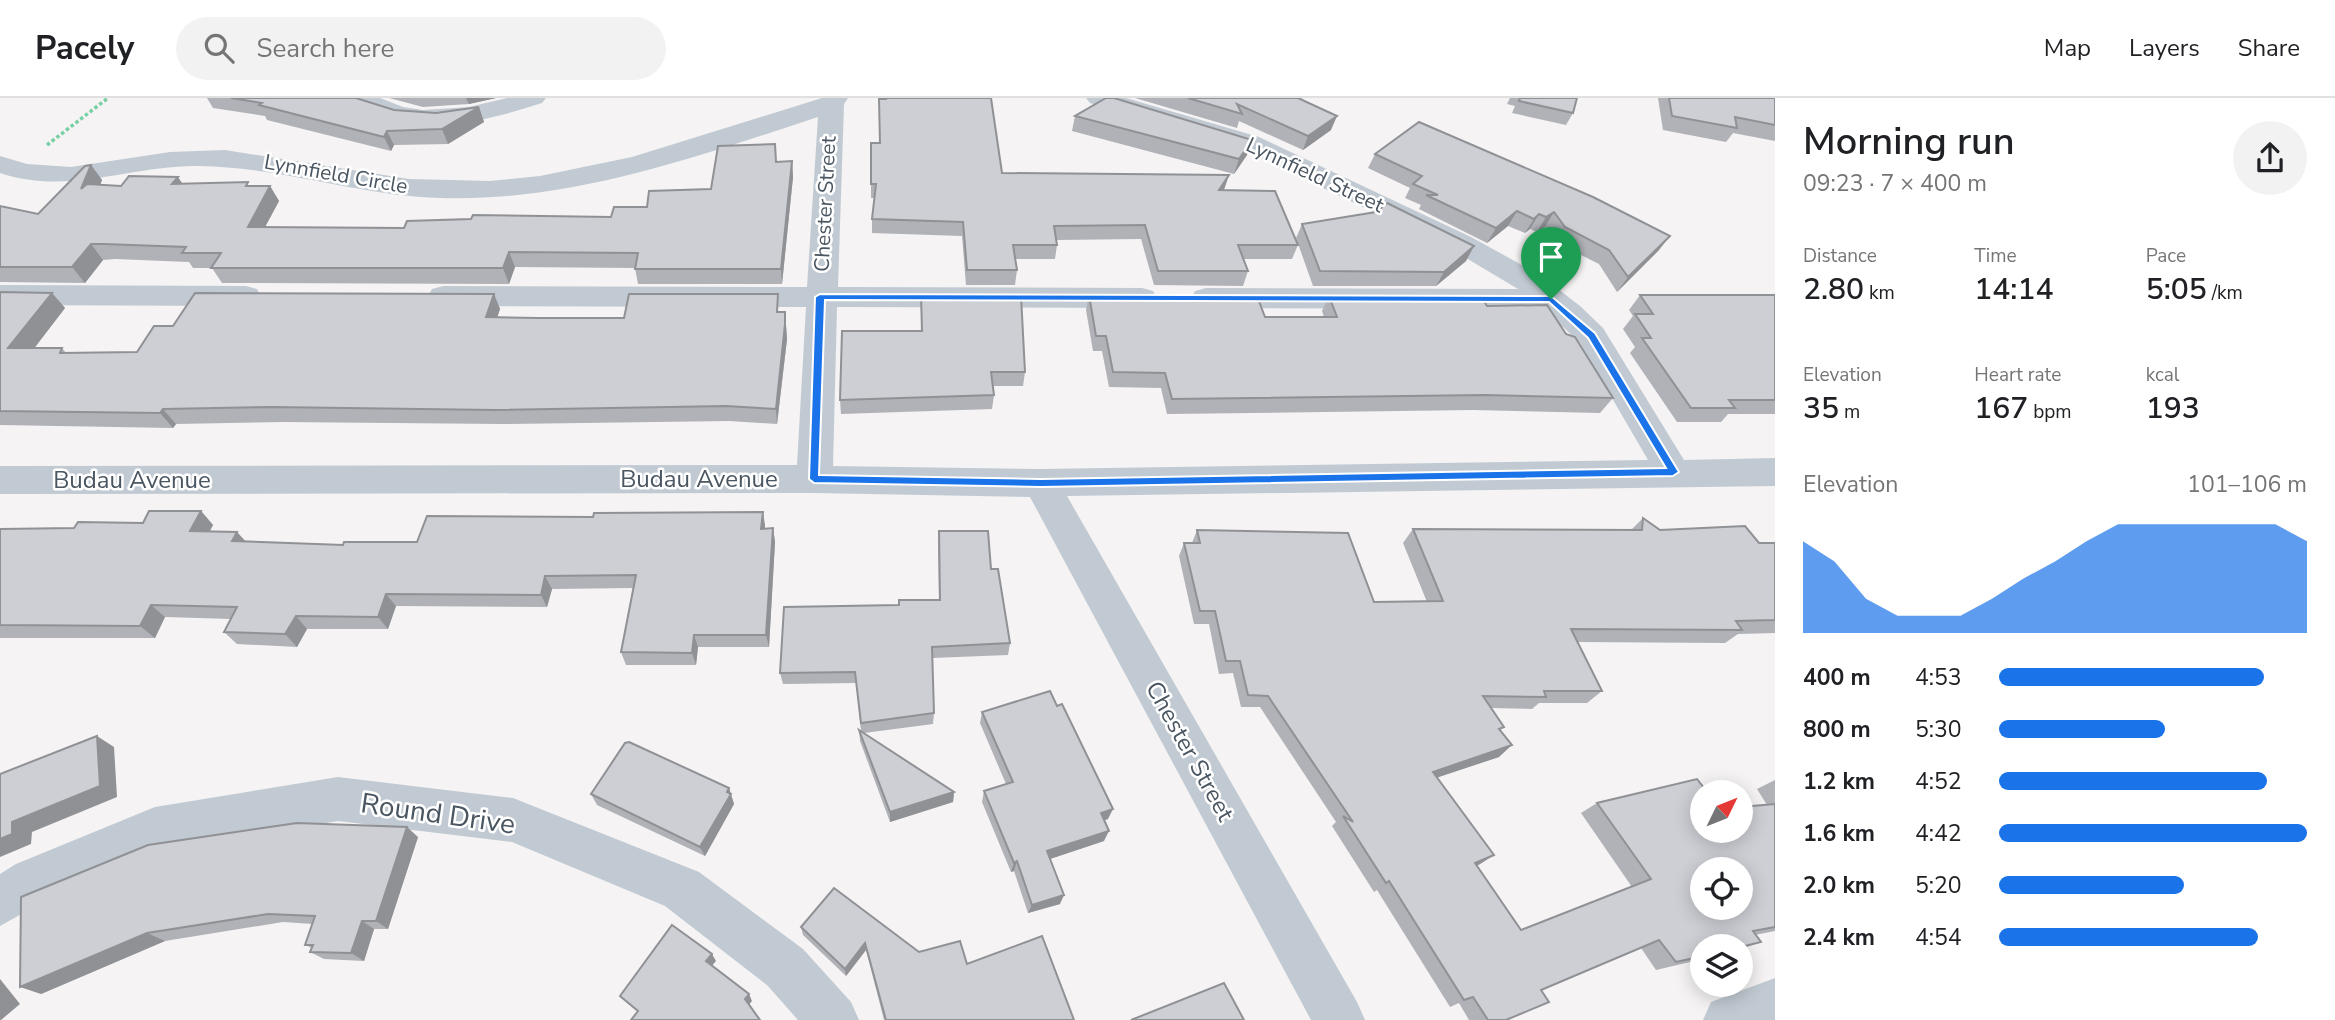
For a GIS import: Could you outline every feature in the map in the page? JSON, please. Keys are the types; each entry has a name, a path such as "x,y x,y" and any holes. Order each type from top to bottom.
{"street":[{"path":"361,98 374,108 398,115 440,117 484,111 533,98"},
{"name":"Lynnfield Street","path":"1100,98 1250,143 1461,243 1530,282 1592,336 1673,472"},
{"name":"Lynnfield Circle","path":"6,167 75,174 193,158 245,158 282,163 396,188 444,190 528,185 657,158 833,101"},
{"name":"Chester Street","path":"814,479 820,297 833,101"},
{"path":"0,295 278,296"},
{"path":"417,296 1551,299"},
{"name":"Budau Avenue","path":"0,480 814,479 1041,483 1775,472"},
{"name":"Chester Street","path":"1041,483 1339,1020"},
{"name":"Round Drive","path":"0,902 33,881 155,830 338,800 513,820 682,889 785,967 833,1020"},
{"path":"1729,1020 1775,1004"}],"path":[{"path":"6,167 108,98"}],"building":[{"path":"231,98 356,98 394,110 436,113 479,107 442,129 387,131 384,137 259,105 262,103"},
{"path":"991,98 1002,173 1229,175 1219,190 1275,191 1298,245 1238,245 1248,271 1158,271 1145,225 1054,226 1057,245 1013,245 1017,270 967,270 963,222 872,219 876,184 871,184 871,143 880,143 879,99"},
{"path":"1106,98 1114,98 1252,140 1239,159 1075,116"},
{"path":"1188,98 1298,98 1337,116 1308,136 1237,104 1242,114"},
{"path":"1520,98 1577,98 1573,113 1519,101"},
{"path":"1669,98 1775,98 1775,125 1735,117 1737,128 1672,116"},
{"path":"1419,122 1593,197 1670,236 1628,277 1609,250 1565,227 1554,212 1546,217 1539,214 1534,219 1517,211 1496,228 1426,195 1438,195 1413,184 1422,176 1375,154"},
{"path":"775,144 776,162 792,161 781,269 635,269 638,253 509,252 503,268 211,268 221,253 182,253 186,247 103,244 91,244 72,267 0,267 0,206 38,214 85,166 91,165 81,189 87,184 121,186 129,176 178,177 172,184 248,182 246,186 270,186 248,227 404,228 407,221 471,219 473,215 611,217 614,207 647,207 649,191 711,189 718,146"},
{"path":"1387,203 1474,246 1444,272 1320,271 1302,224 1376,212"},
{"path":"0,292 52,293 8,348 62,348 60,353 137,352 154,326 173,326 195,293 494,294 486,317 538,318 624,318 629,294 778,294 777,312 785,312 785,324 776,409 726,406 495,410 272,407 163,409 160,413 0,411"},
{"path":"921,295 1021,296 1025,372 991,372 994,395 840,400 842,331 922,331"},
{"path":"1089,295 1257,296 1265,317 1337,317 1329,296 1482,298 1487,306 1547,305 1566,334 1575,337 1613,398 1484,395 1172,399 1165,373 1113,372 1106,336 1096,336"},
{"path":"1640,295 1775,295 1775,400 1729,400 1735,408 1691,408 1642,338 1651,338 1635,314 1653,314"},
{"path":"149,511 201,511 190,531 237,532 232,541 343,545 344,542 417,542 427,516 593,517 594,513 763,512 761,529 773,528 766,635 694,635 692,653 621,652 636,575 545,576 541,595 386,594 378,617 296,616 285,634 224,632 237,607 151,605 140,626 0,625 0,529 74,528 78,522 143,523"},
{"path":"1643,518 1660,530 1745,526 1759,543 1775,543 1775,620 1736,621 1742,630 1571,629 1602,691 1544,691 1546,697 1483,696 1504,727 1499,729 1512,745 1433,772 1494,855 1475,863 1521,930 1651,879 1597,803 1690,781 1690,844 1754,844 1754,806 1775,804 1775,927 1753,931 1761,942 1753,944 1753,934 1690,934 1690,959 1676,962 1659,940 1541,990 1549,1002 1506,1020 1488,1020 1473,997 1464,1000 1389,881 1386,883 1343,816 1353,822 1268,696 1248,695 1240,661 1226,661 1215,611 1200,611 1184,543 1200,543 1197,530 1348,533 1374,602 1443,601 1413,529 1642,530"},
{"path":"939,531 988,531 991,569 998,569 1010,643 932,647 934,713 861,723 855,672 780,673 784,607 899,605 899,600 940,600"},
{"path":"1050,691 1057,706 1062,704 1113,809 1101,813 1109,831 1047,851 1064,895 1032,905 1017,861 1014,863 984,791 1013,782 982,712"},
{"path":"859,730 954,792 890,812"},
{"path":"97,736 100,786 12,822 12,834 0,839 0,774"},
{"path":"629,742 729,788 727,792 731,794 700,847 591,794 625,743"},
{"path":"297,823 407,827 376,921 362,921 351,953 310,952 313,945 305,945 315,916 268,914 147,933 20,987 21,897 148,845"},
{"path":"834,888 919,952 960,941 967,964 1042,936 1074,1020 886,1020 865,943 845,969 801,927"},
{"path":"672,925 712,954 706,961 749,994 745,999 760,1020 631,1020 638,1011 620,996"},
{"path":"1224,983 1244,1020 1131,1020"}],"route":[{"path":"820,297 1551,299 1592,336 1673,472 1041,483 814,479 820,297"}]}
